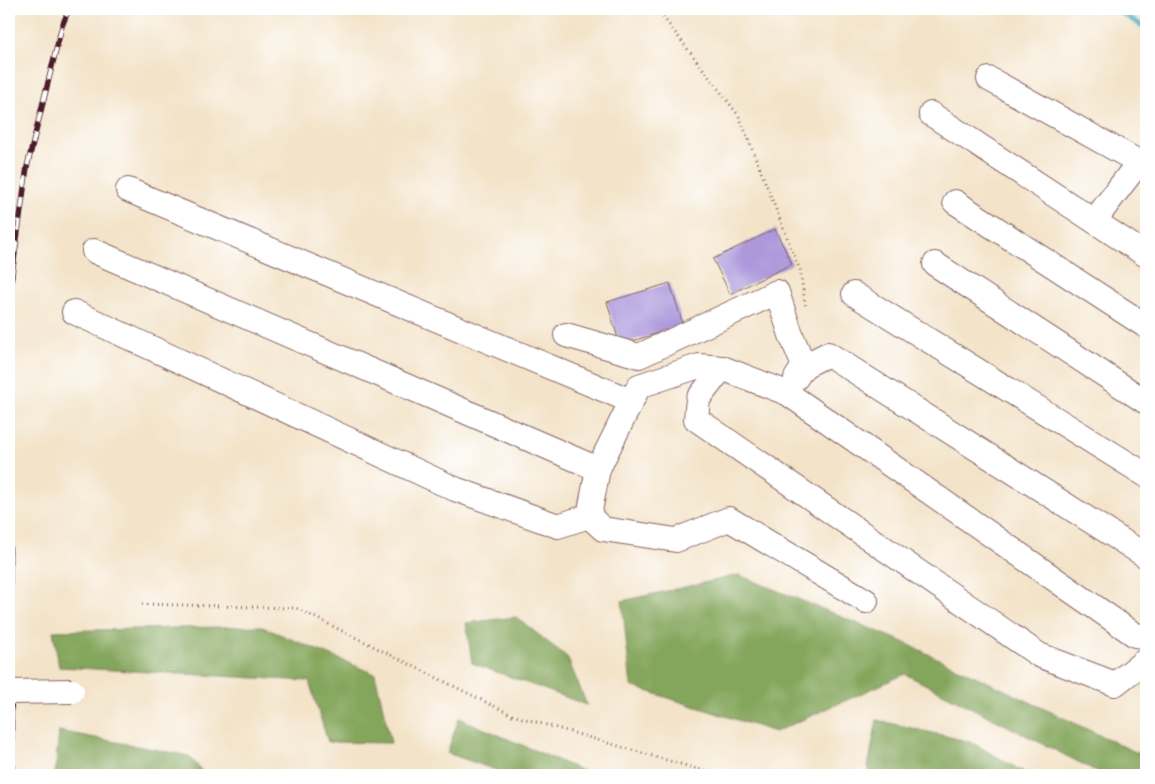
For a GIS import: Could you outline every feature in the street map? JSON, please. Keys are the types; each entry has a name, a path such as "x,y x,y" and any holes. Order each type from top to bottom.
{"street":[{"path":"989,79 1142,164 1094,221"},
{"path":"931,114 1146,255"},
{"path":"128,190 631,401"},
{"path":"956,202 1146,326"},
{"path":"94,250 598,470"},
{"path":"935,264 1146,402"},
{"path":"566,334 639,356 777,292 791,335 804,366"},
{"path":"854,294 1146,475"},
{"path":"74,312 455,488 558,526 590,516"},
{"path":"787,393 804,366 828,354 1146,556"},
{"path":"590,516 598,470 639,386 699,366 722,368 787,393 1135,635 1146,636"},
{"path":"722,368 698,399 696,419 1039,655 1115,684 1146,660"},
{"path":"590,516 603,529 676,540 729,519 866,601"},
{"path":"9,692 72,691"}],"path":[{"path":"657,9 738,116 800,270 808,319"},
{"path":"142,604 296,608 512,715 718,775"}],"green space":[{"path":"739,575 901,641 1146,757 1146,775 1104,775 905,674 775,732 631,686 622,601"},
{"path":"516,617 567,657 587,705 472,663 466,623"},
{"path":"260,626 375,674 391,743 328,742 309,681 59,667 53,631"},
{"path":"459,718 592,775 510,775 447,753"},
{"path":"877,720 971,742 1029,775 872,775 868,767"},
{"path":"59,731 189,756 205,775 55,775"}],"building":[{"path":"775,229 792,264 730,294 713,259"},
{"path":"670,283 683,325 620,345 607,302"}],"waterway":[{"path":"1115,9 1146,28"}],"railway":[{"path":"9,296 27,167 62,26 69,9"},
{"path":"9,510 12,775"}]}
